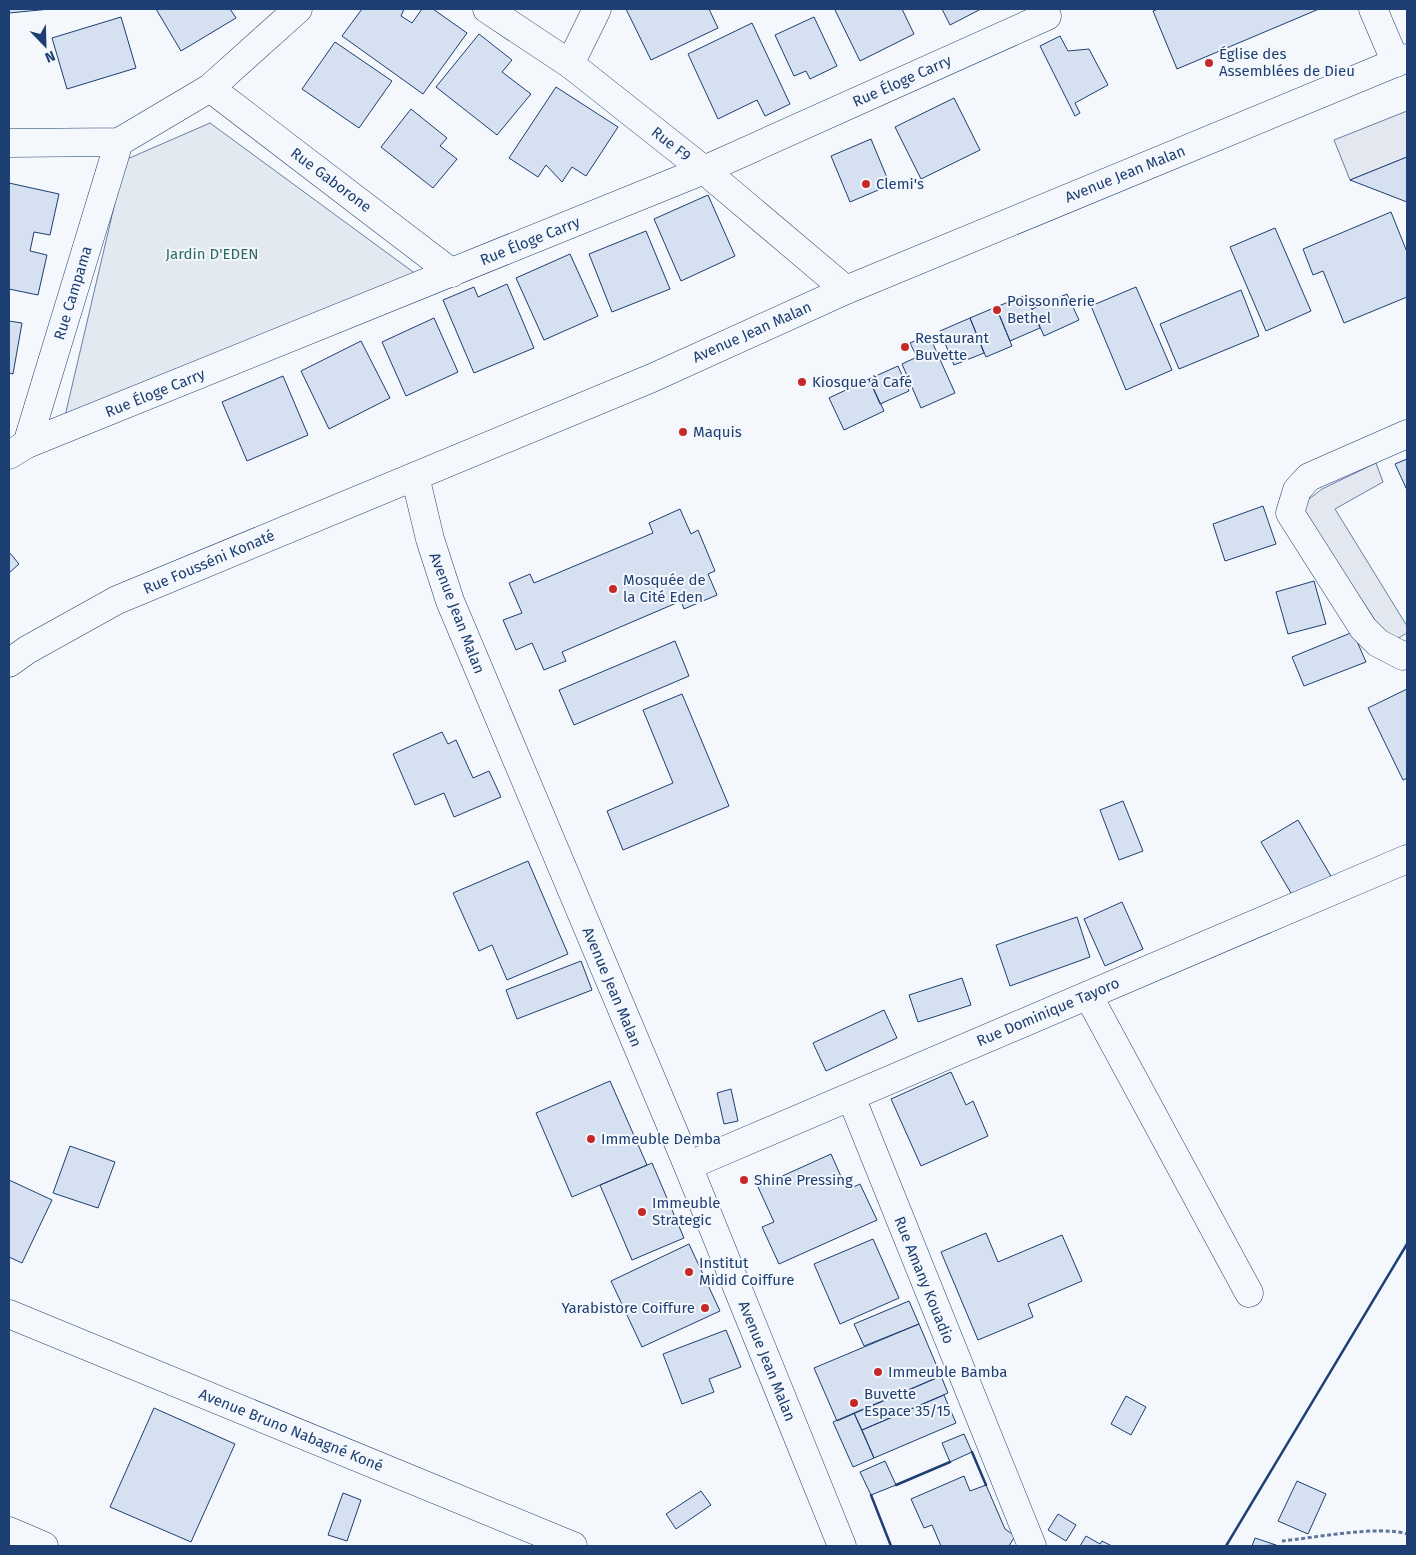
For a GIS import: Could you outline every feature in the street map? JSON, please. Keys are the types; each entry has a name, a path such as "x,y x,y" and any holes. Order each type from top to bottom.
{"street":[{"path":"9,143 119,142 210,88 298,9"},
{"name":"Rue F9","path":"487,9 570,64 704,170 846,290"},
{"path":"570,64 597,9"},
{"path":"1373,9 1401,60"},
{"name":"Rue Éloge Carry","path":"18,450 704,170 1047,16"},
{"name":"Avenue Jean Malan","path":"842,1546 688,1166 450,601 430,540 416,476 652,378 846,290 1401,60"},
{"name":"Rue Gaborone","path":"210,88 452,273"},
{"name":"Rue Campama","path":"18,450 119,142"},
{"path":"1407,434 1309,476 1297,490 1290,512 1363,628 1378,643 1403,656 1407,655"},
{"name":"Rue Fousséni Konaté","path":"9,663 27,650 116,600 416,476"},
{"name":"Rue Dominique Tayoro","path":"688,1166 1407,859"},
{"path":"1088,995 1249,1293"},
{"name":"Rue Amany Kouadio","path":"851,1097 1032,1546"},
{"name":"Avenue Bruno Nabagné Koné","path":"9,1314 573,1546"},
{"path":"9,1531 44,1546"}],"path":[{"path":"1282,1541 1370,1532 1400,1532 1407,1534"}],"green space":[{"name":"Jardin D'EDEN","path":"210,123 420,277 61,433 125,160"}],"shaded area":[{"path":"1407,111 1407,157 1350,180 1334,140"},
{"path":"1376,463 1383,482 1335,509 1407,626 1407,633 1390,643 1300,506 1322,489"}],"building":[{"path":"9,9 50,9 9,13"},
{"path":"156,9 230,9 236,18 181,51"},
{"path":"362,9 404,9 401,16 412,23 422,9 433,9 467,33 423,94 342,36"},
{"path":"626,9 709,9 718,28 651,60"},
{"path":"902,9 914,34 860,61 835,10"},
{"path":"942,9 981,9 950,25"},
{"path":"1158,9 1319,9 1177,69 1153,11"},
{"path":"121,17 136,68 67,89 52,38"},
{"path":"814,17 837,66 810,79 806,71 794,76 775,35"},
{"path":"752,23 790,104 765,116 757,100 718,119 688,54"},
{"path":"479,34 512,60 502,72 531,94 497,135 436,87"},
{"path":"1060,36 1068,51 1089,49 1108,85 1075,103 1080,113 1075,116 1040,46"},
{"path":"335,42 392,81 359,128 302,89"},
{"path":"556,87 618,127 586,176 572,167 562,182 546,165 538,177 509,158"},
{"path":"954,98 980,150 921,179 895,127"},
{"path":"411,109 447,138 440,146 457,159 433,188 381,147"},
{"path":"871,139 890,185 850,202 831,156"},
{"path":"1407,157 1407,202 1350,180"},
{"path":"9,183 59,194 50,235 34,232 30,251 47,255 38,295 9,289"},
{"path":"708,195 735,256 681,281 654,219"},
{"path":"1391,212 1407,252 1407,297 1344,323 1323,271 1313,275 1303,249"},
{"path":"1275,228 1311,311 1266,331 1230,247"},
{"path":"646,231 670,289 612,312 589,254"},
{"path":"570,254 598,316 544,340 516,278"},
{"path":"507,284 534,348 474,373 443,300 474,287 478,297"},
{"path":"1136,287 1172,370 1126,390 1091,306"},
{"path":"1241,290 1259,336 1179,369 1160,324"},
{"path":"1067,294 1079,320 1044,336 1032,309"},
{"path":"1026,295 1040,328 1010,341 996,307"},
{"path":"996,307 1012,346 986,357 970,318"},
{"path":"434,318 458,372 406,396 382,342"},
{"path":"970,318 984,353 954,365 940,331"},
{"path":"9,321 22,323 13,374 9,373"},
{"path":"929,335 955,393 921,408 902,364 917,357 910,343"},
{"path":"361,341 390,398 329,429 301,371"},
{"path":"898,366 909,391 880,404 869,379"},
{"path":"283,376 308,435 247,461 222,402"},
{"path":"869,379 884,411 844,430 829,398"},
{"path":"1407,459 1407,490 1395,464"},
{"path":"1263,506 1276,544 1225,561 1213,524"},
{"name":"Mosquée de la Cité Eden","path":"680,509 691,534 698,530 715,571 708,574 717,595 684,609 681,601 562,652 566,661 544,670 532,643 516,650 503,620 522,613 509,583 530,574 534,583 653,533 649,523"},
{"path":"9,552 19,564 9,573"},
{"path":"1314,581 1326,624 1288,634 1276,592"},
{"path":"1353,632 1366,662 1304,686 1292,657"},
{"path":"675,641 689,676 574,725 559,690"},
{"path":"1407,689 1407,778 1403,780 1368,708"},
{"path":"682,694 729,806 623,850 607,811 673,783 643,710"},
{"path":"442,732 448,744 456,740 473,778 489,771 501,797 454,817 444,793 415,805 393,754"},
{"path":"1123,801 1143,851 1119,860 1100,810"},
{"path":"1298,820 1335,883 1298,905 1261,842"},
{"path":"528,861 568,954 507,980 492,945 479,951 453,893"},
{"path":"1122,902 1143,949 1105,966 1084,919"},
{"path":"1077,917 1090,957 1010,986 996,945"},
{"path":"581,961 592,990 517,1019 506,990"},
{"path":"962,978 971,1005 918,1022 909,995"},
{"path":"884,1010 897,1038 826,1071 813,1043"},
{"path":"951,1072 966,1105 973,1101 988,1136 921,1166 891,1099"},
{"name":"Immeuble Demba","path":"610,1081 647,1165 572,1197 536,1113"},
{"path":"731,1089 738,1121 724,1124 717,1093"},
{"path":"70,1146 115,1162 98,1208 53,1193"},
{"path":"831,1154 847,1190 860,1184 877,1220 779,1264 762,1227 774,1222 758,1187"},
{"name":"Immeuble Strategic","path":"652,1163 684,1238 632,1260 600,1185"},
{"path":"9,1180 52,1200 22,1263 9,1257"},
{"path":"986,1233 998,1262 1062,1235 1082,1281 1028,1304 1033,1317 978,1340 941,1252"},
{"path":"873,1239 899,1298 840,1324 814,1264"},
{"path":"689,1244 720,1311 642,1347 611,1281"},
{"path":"909,1301 919,1324 864,1346 854,1324"},
{"name":"Immeuble Bamba","path":"919,1324 941,1376 837,1421 814,1368"},
{"path":"726,1330 741,1367 709,1379 714,1392 682,1404 663,1354"},
{"path":"941,1376 948,1393 862,1430 854,1413"},
{"path":"944,1395 956,1423 874,1458 862,1430"},
{"path":"1126,1396 1146,1407 1131,1435 1111,1424"},
{"path":"154,1408 235,1444 191,1542 110,1507"},
{"path":"854,1413 874,1458 853,1467 833,1422"},
{"path":"964,1434 972,1452 950,1462 942,1443"},
{"path":"885,1461 896,1485 871,1495 860,1472"},
{"path":"964,1476 970,1491 986,1485 1005,1529 1015,1536 1009,1546 941,1546 932,1525 924,1528 911,1499"},
{"path":"1297,1481 1326,1494 1308,1534 1278,1521"},
{"path":"701,1491 711,1505 676,1529 666,1514"},
{"path":"343,1493 361,1500 347,1541 328,1535"},
{"path":"1058,1514 1076,1525 1066,1541 1048,1530"},
{"path":"1086,1536 1100,1544 1102,1541 1112,1546 1080,1546"},
{"path":"1255,1538 1276,1545 1252,1546"}],"wall":[{"path":"1226,1546 1407,1244"},
{"path":"972,1452 986,1485"},
{"path":"896,1485 950,1462"},
{"path":"871,1495 891,1546"}],"place":[{"name":"Église des Assemblées de Dieu","path":"1209,63"},
{"name":"Clemi's","path":"866,184"},
{"name":"Poissonnerie Bethel","path":"997,310"},
{"name":"Restaurant Buvette","path":"905,347"},
{"name":"Kiosque à Café","path":"802,382"},
{"name":"Maquis","path":"683,432"},
{"name":"Mosquée de la Cité Eden","path":"613,589"},
{"name":"Immeuble Demba","path":"591,1139"},
{"name":"Shine Pressing","path":"744,1180"},
{"name":"Immeuble Strategic","path":"642,1212"},
{"name":"Institut Midid Coiffure","path":"689,1272"},
{"name":"Yarabistore Coiffure","path":"705,1308"},
{"name":"Immeuble Bamba","path":"878,1372"},
{"name":"Buvette Espace 35/15","path":"854,1403"}]}
